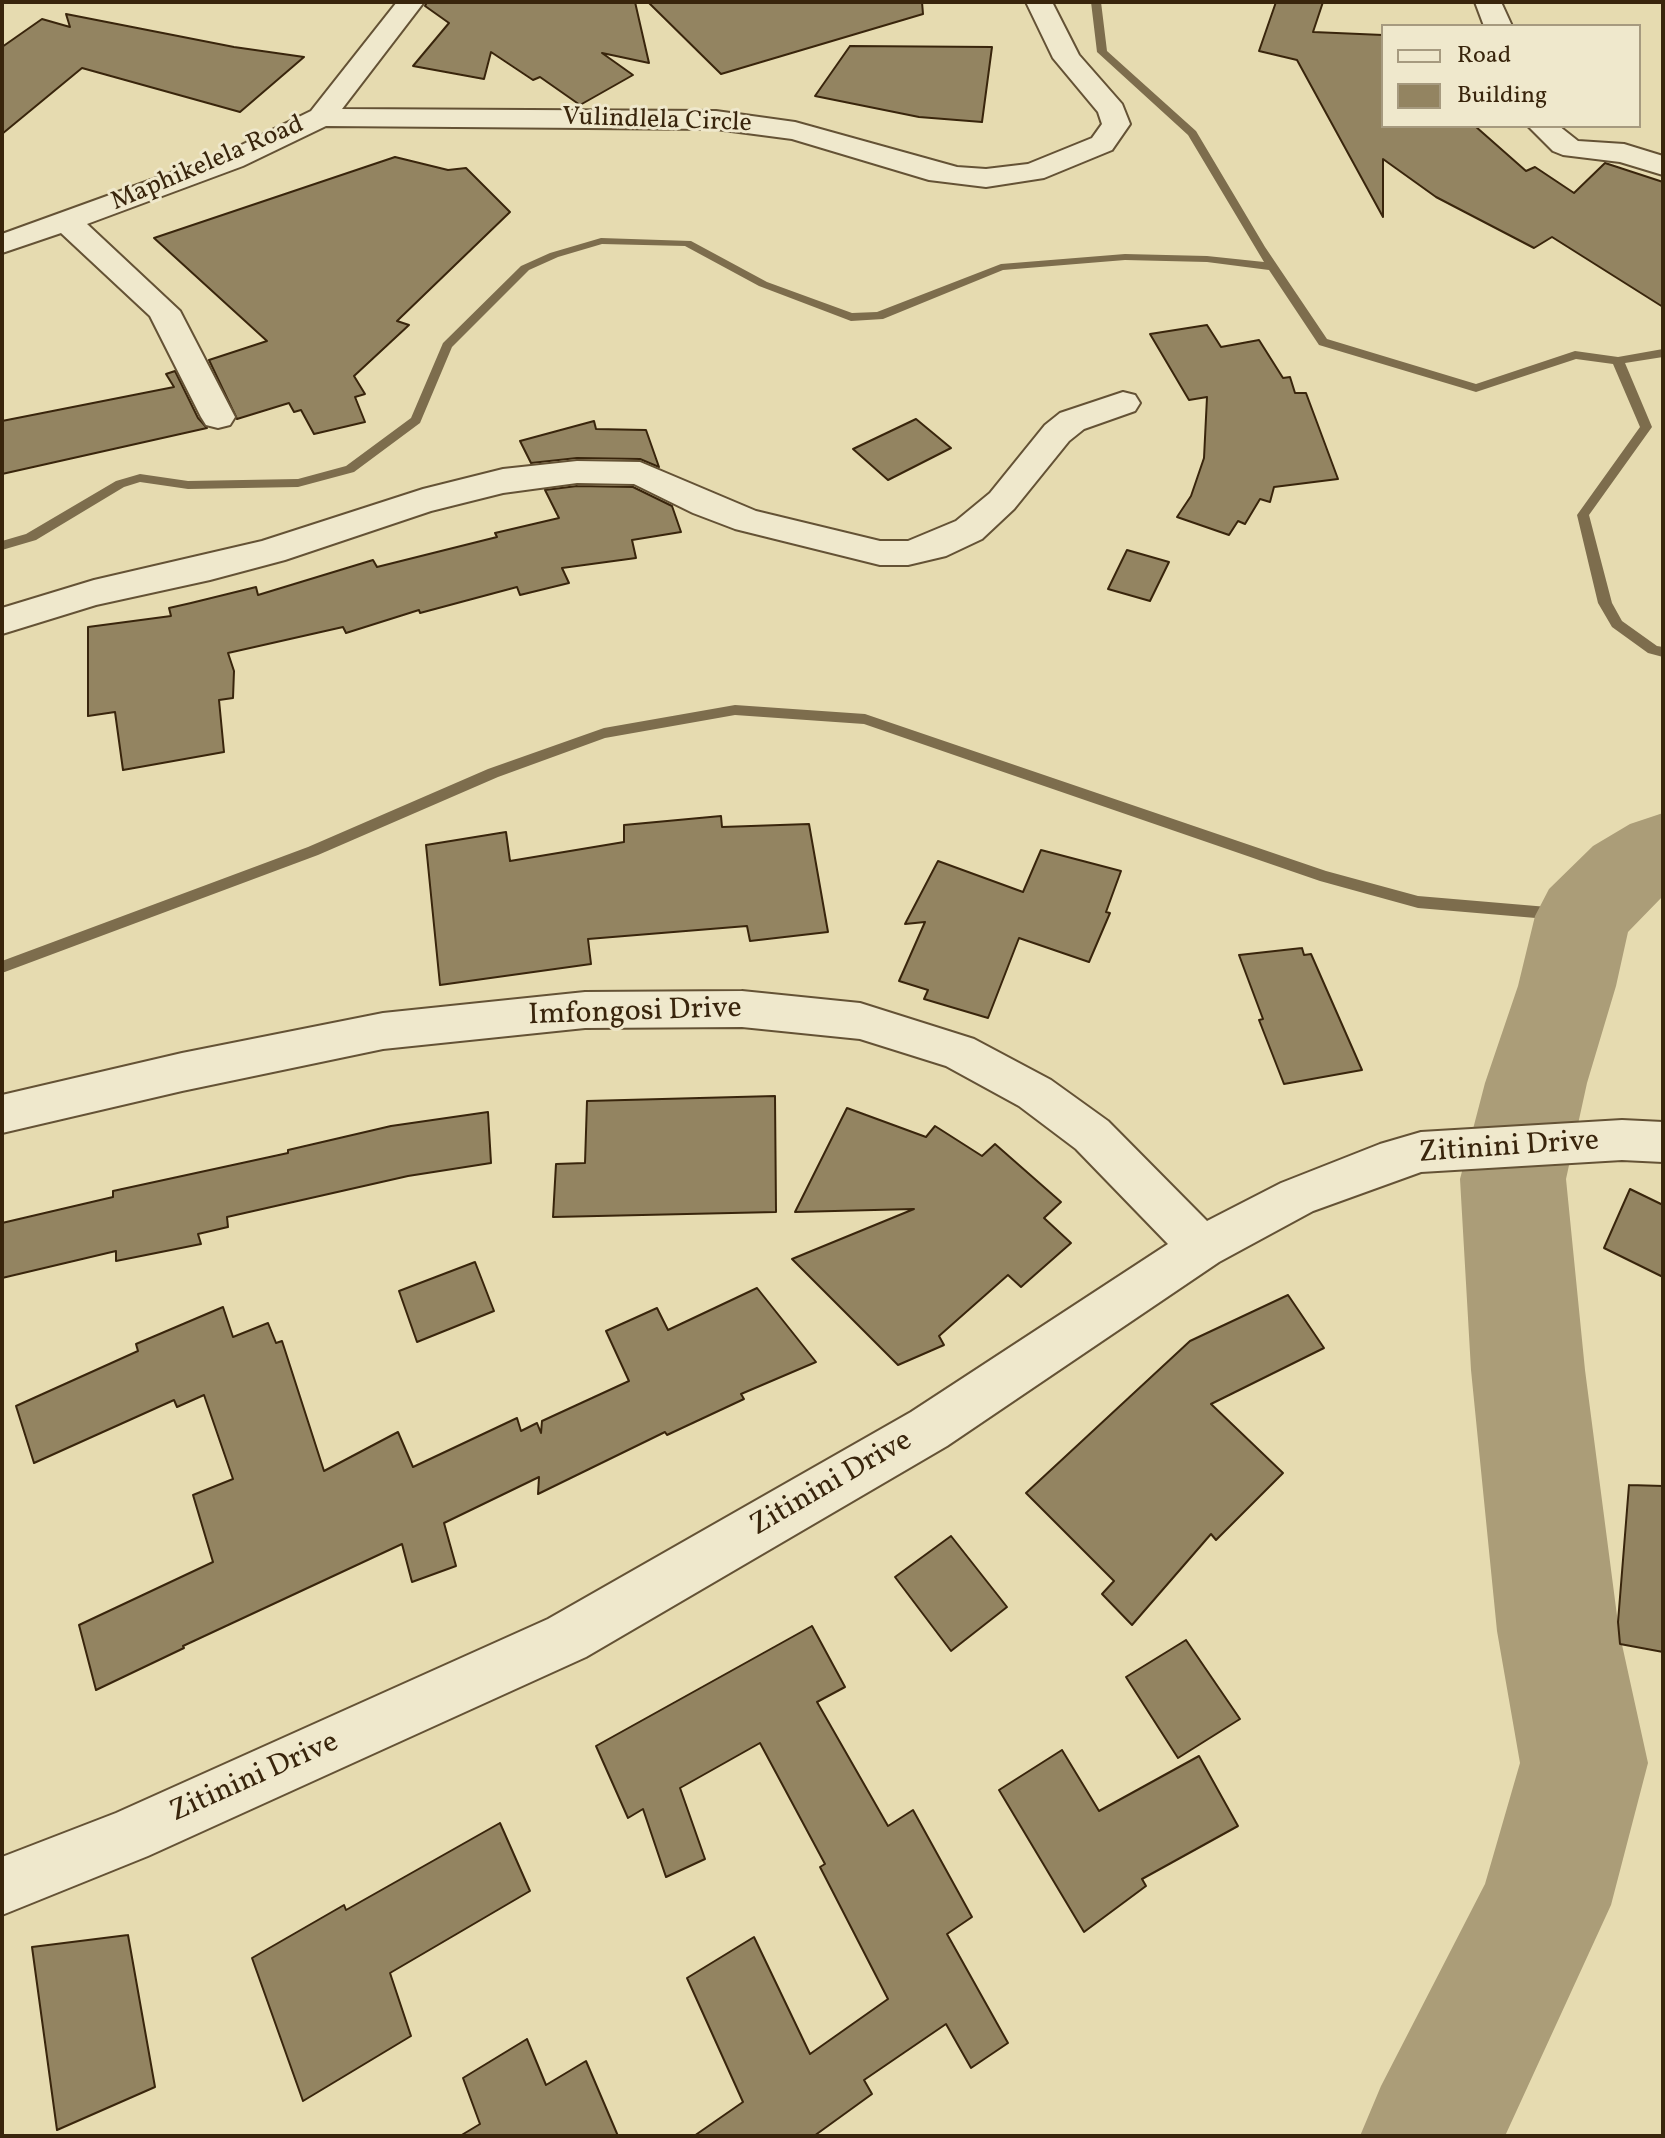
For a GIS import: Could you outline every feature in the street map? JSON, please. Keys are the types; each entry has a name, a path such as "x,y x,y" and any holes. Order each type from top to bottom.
{"street":[{"name":"Maphikelela Road","path":"2,244 233,160 321,117 411,2"},
{"name":"Vulindlela Circle","path":"321,117 716,120 795,131 929,171 986,178 1034,172 1102,144 1116,124 1112,110 1067,58 1039,2"},
{"path":"1488,2 1497,24"},
{"path":"1544,128 1563,145 1573,149 1624,153 1663,166"},
{"path":"66,221 164,311 218,417"},
{"path":"2,621 94,593 272,551 423,501 503,481 577,472 640,473 705,505 747,521 880,553 908,553 933,547 969,530 1002,501 1057,433 1072,421 1123,403"},
{"name":"Imfongosi Drive","path":"2,1114 182,1072 383,1031 585,1010 742,1009 860,1021 959,1052 1035,1093 1092,1135 1202,1247"},
{"name":"Zitinini Drive","path":"2,1886 128,1836 567,1638 929,1429 1202,1247 1297,1197 1380,1164 1421,1152 1643,1141"}],"building":[{"path":"427,2 635,2 649,63 602,53 633,75 580,105 540,77 533,80 491,52 484,79 413,66 449,23 425,6"},
{"path":"648,2 922,2 923,14 721,74"},
{"path":"1276,2 1323,2 1313,32 1381,35 1381,128 1477,128 1526,171 1535,167 1574,193 1605,163 1663,182 1663,307 1552,237 1534,248 1436,197 1383,159 1383,217 1297,60 1259,51"},
{"path":"66,14 234,47 304,57 240,112 82,68 2,134 2,47 42,19 70,27"},
{"path":"850,46 992,47 982,122 919,117 815,96"},
{"path":"395,157 448,170 466,168 510,212 397,321 409,325 354,376 365,394 355,397 365,422 314,434 301,410 294,412 289,403 237,419 209,360 267,341 154,238"},
{"path":"1207,325 1221,347 1259,340 1283,378 1290,377 1295,393 1306,393 1338,479 1274,487 1270,502 1260,499 1245,524 1238,521 1229,535 1177,517 1191,496 1204,458 1207,397 1189,400 1150,334"},
{"path":"175,371 198,418 207,428 2,474 2,421 174,387 166,374"},
{"path":"916,419 951,448 888,480 853,449"},
{"path":"594,421 596,429 646,430 659,467 640,459 577,458 531,463 520,441"},
{"path":"577,486 633,487 672,506 681,532 632,540 636,558 562,568 569,583 520,595 517,587 420,613 419,610 346,633 343,627 228,653 234,671 233,698 219,700 224,752 123,770 115,712 88,716 88,627 171,616 169,608 256,587 258,595 373,560 377,567 497,537 495,533 559,518 545,490"},
{"path":"1127,550 1169,562 1150,601 1108,589"},
{"path":"721,816 722,827 809,824 828,932 750,941 747,926 588,939 591,964 440,985 426,845 506,832 510,861 624,842 624,825"},
{"path":"1041,850 1121,871 1106,912 1110,913 1089,962 1019,938 988,1018 924,999 928,990 899,981 925,922 905,924 938,861 1023,892"},
{"path":"1302,948 1304,955 1311,954 1362,1070 1284,1084 1259,1020 1263,1019 1239,955"},
{"path":"775,1096 776,1212 553,1217 556,1164 585,1163 587,1101"},
{"path":"847,1108 926,1137 935,1126 982,1156 995,1144 1061,1202 1044,1218 1071,1243 1021,1287 1008,1275 939,1336 944,1345 898,1365 792,1259 914,1209 795,1212"},
{"path":"488,1112 491,1163 408,1176 227,1217 228,1227 198,1234 201,1244 116,1261 116,1251 2,1278 2,1223 113,1197 113,1191 288,1153 288,1150 391,1126"},
{"path":"1630,1189 1663,1205 1663,1277 1604,1248"},
{"path":"475,1262 494,1311 417,1342 399,1291"},
{"path":"757,1288 816,1362 741,1394 744,1399 667,1435 665,1432 538,1494 539,1477 444,1523 456,1566 412,1582 402,1544 96,1690 79,1625 213,1562 193,1495 233,1479 204,1395 177,1407 174,1400 34,1463 16,1406 138,1351 136,1344 223,1307 233,1337 268,1323 276,1343 282,1341 324,1471 398,1432 413,1467 517,1418 521,1431 537,1423 541,1433 542,1421 629,1381 606,1331 657,1308 668,1330"},
{"path":"1288,1295 1324,1348 1211,1404 1283,1473 1216,1540 1211,1534 1132,1625 1102,1594 1114,1581 1026,1493 1190,1341"},
{"path":"1629,1485 1663,1486 1663,1652 1620,1644 1618,1622"},
{"path":"951,1536 1007,1607 951,1651 895,1577"},
{"path":"812,1626 845,1687 817,1702 888,1826 913,1810 972,1917 947,1934 1008,2043 971,2068 946,2024 864,2080 872,2094 814,2136 694,2136 743,2102 687,1978 754,1937 810,2054 888,1999 820,1867 825,1864 760,1743 680,1788 705,1859 666,1877 643,1809 628,1818 596,1746"},
{"path":"1186,1640 1240,1719 1178,1758 1126,1677"},
{"path":"1062,1750 1099,1811 1199,1756 1238,1826 1142,1879 1146,1886 1084,1932 999,1790"},
{"path":"500,1823 530,1891 390,1973 411,2036 303,2101 252,1958 344,1905 346,1910"},
{"path":"128,1935 155,2087 57,2130 32,1947"},
{"path":"527,2039 546,2085 586,2061 618,2136 460,2136 480,2124 463,2078"}],"waterway":[{"path":"1096,2 1102,52 1192,133 1272,267"},
{"path":"2,546 31,537 120,484 140,478 188,485 298,483 350,469 416,420 447,346 525,268 554,255 601,241 687,243 763,284 851,317 879,316 1001,267 1043,262 1125,257 1207,259 1272,267"},
{"path":"1272,267 1323,342 1476,388 1575,355 1618,361"},
{"path":"1618,361 1663,353"},
{"path":"1618,361 1646,427 1583,515 1605,603 1617,624 1653,650 1663,652"},
{"path":"2,967 313,851 493,773 604,733 735,710 865,719 1325,877 1418,902 1583,916"},
{"path":"1431,2136 1545,1905 1584,1763 1558,1631 1528,1370 1513,1179 1536,1083 1567,986 1583,916 1626,872 1663,850"}]}
